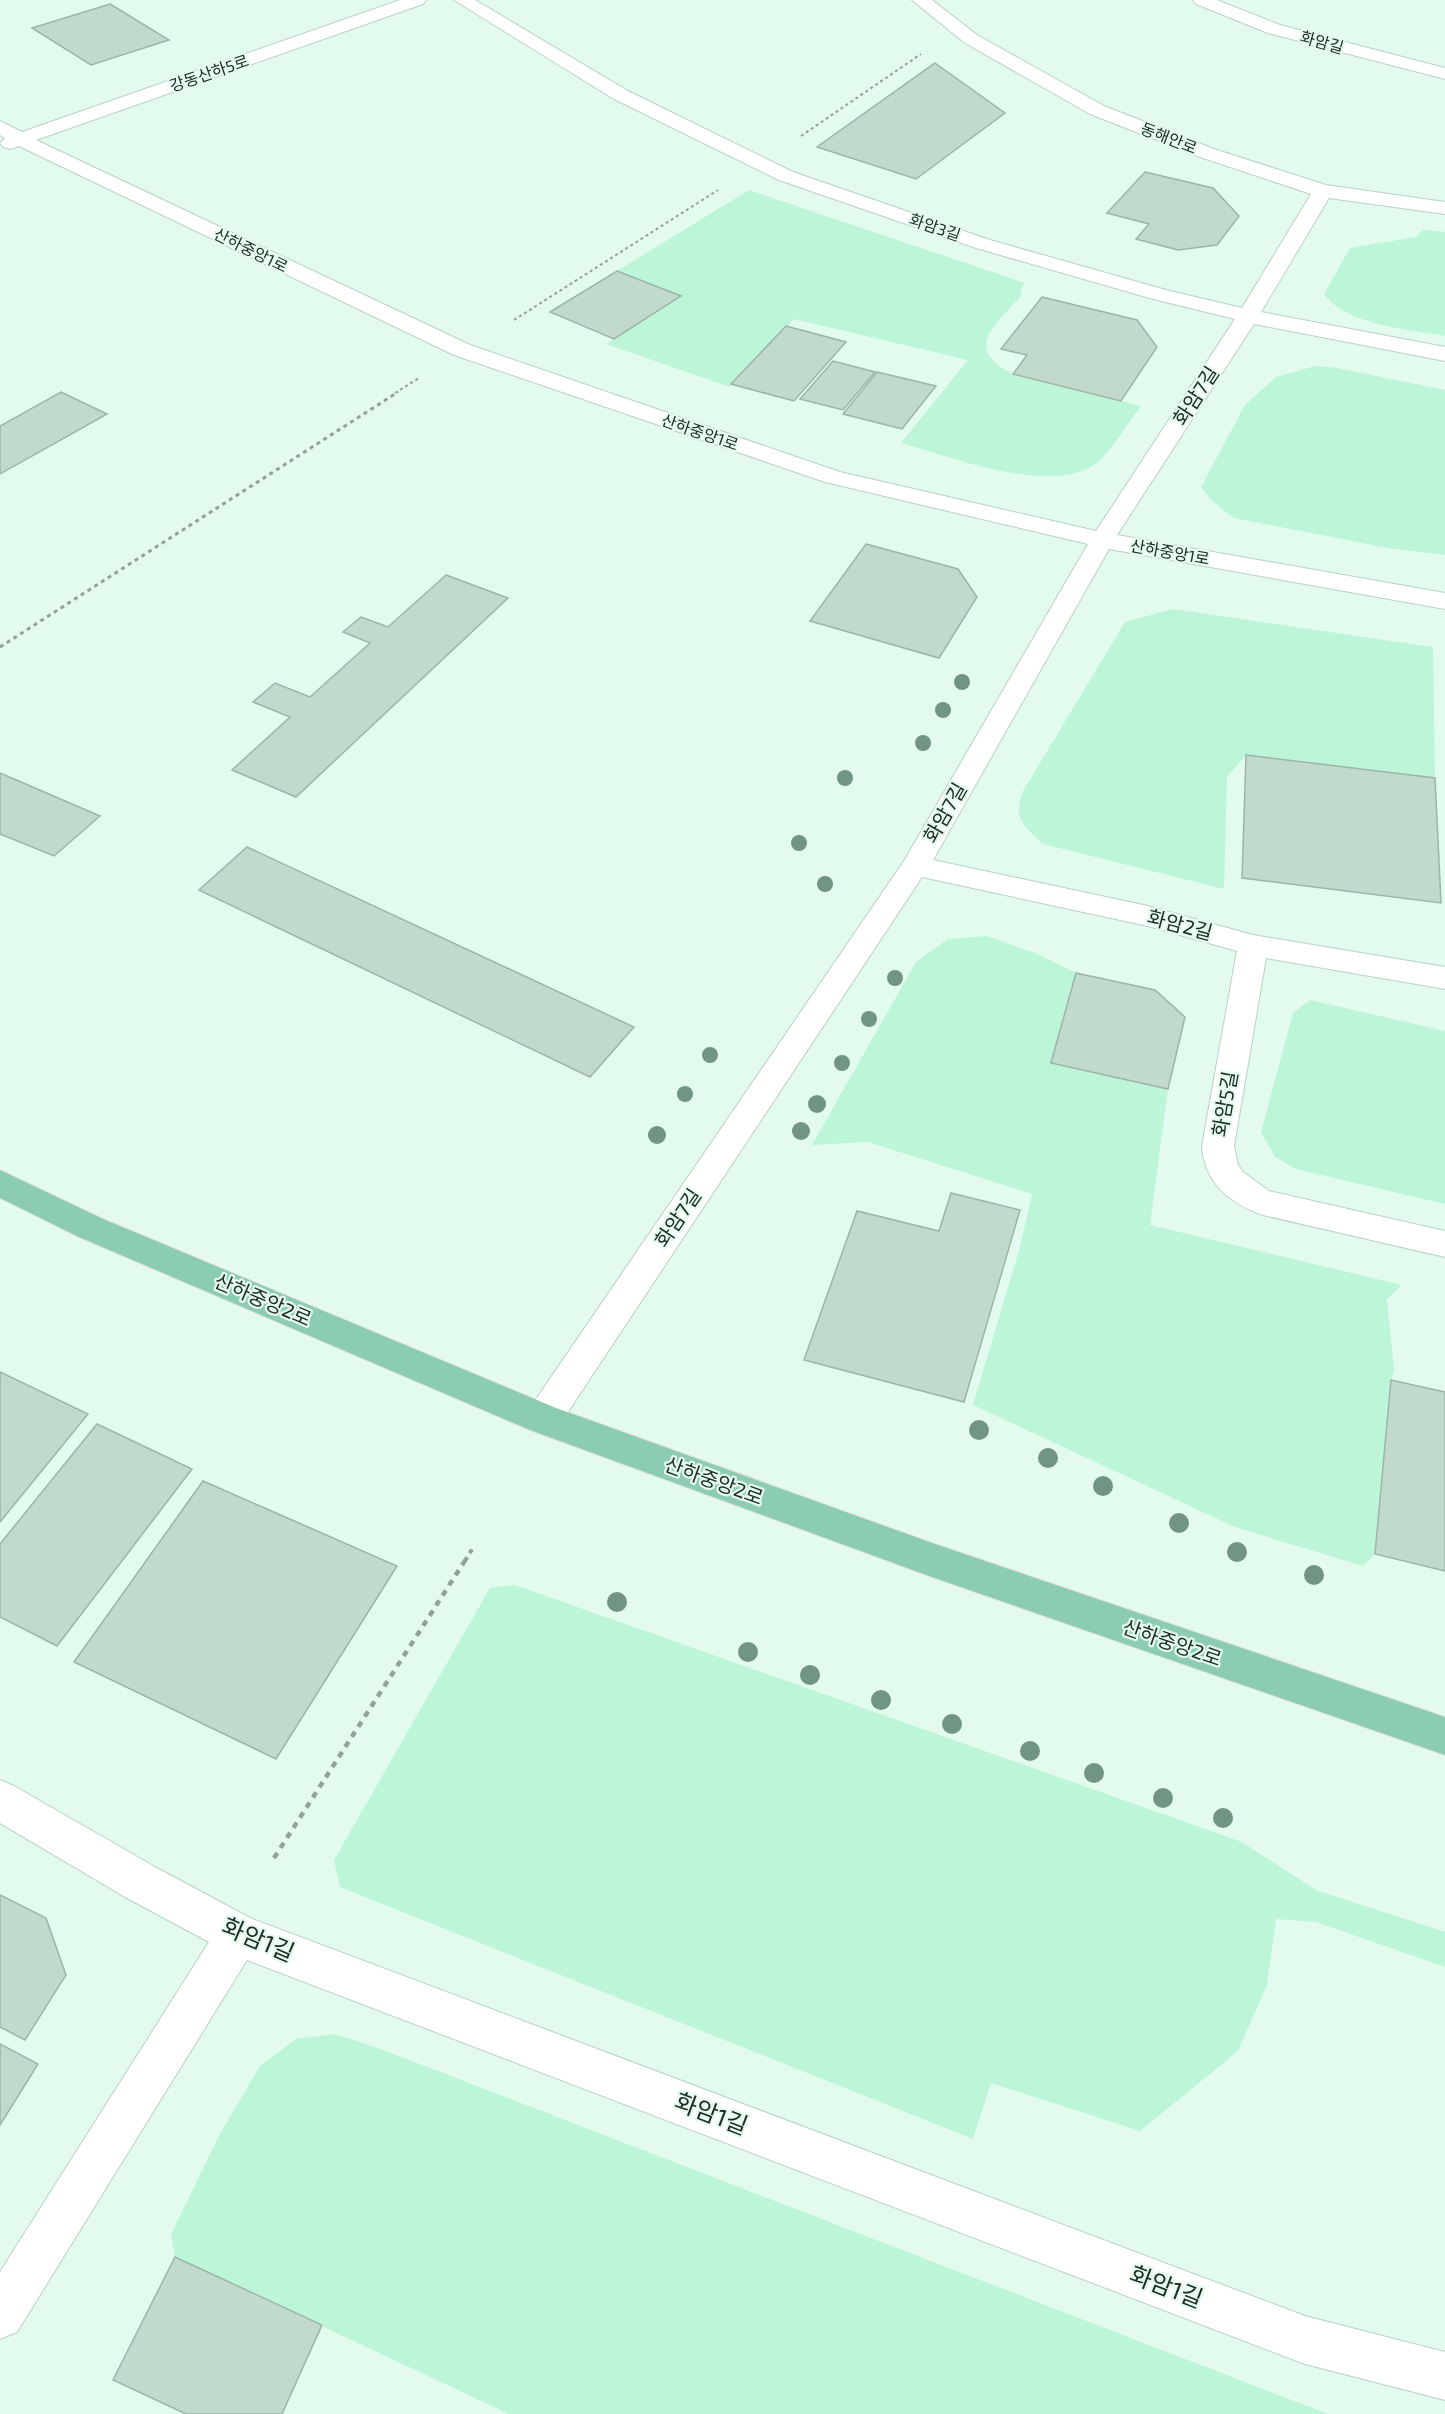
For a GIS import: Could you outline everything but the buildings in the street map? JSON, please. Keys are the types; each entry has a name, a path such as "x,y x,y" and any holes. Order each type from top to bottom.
{"main road":[{"name":"산하중앙2로","path":"0,1183 91,1228 543,1419 932,1560 1445,1736"}],"street":[{"name":"강동산하5로","path":"10,143 417,0"},
{"name":"화암3길","path":"463,0 621,95 786,176 983,244 1161,295 1248,316 1445,354"},
{"name":"동해안로","path":"921,0 971,39 1097,110 1207,153 1323,191 1445,208"},
{"name":"화암길","path":"1202,0 1274,28 1445,74"},
{"name":"산하중앙1로","path":"0,127 10,143 462,350 833,477 1102,540 1445,601"},
{"name":"화암7길","path":"543,1419 915,866 1102,540 1248,316 1323,191"},
{"name":"화암2길","path":"915,866 1148,916 1253,945 1445,978"},
{"name":"화암5길","path":"1253,945 1218,1146 1220,1162 1229,1179 1242,1191 1263,1202 1445,1244"},
{"name":"화암1길","path":"0,1800 140,1882 238,1935 1305,2340 1445,2376"},
{"path":"0,2315 238,1935"}],"path":[{"path":"795,140 924,52"},
{"path":"508,324 718,190"},
{"path":"0,647 419,378"},
{"path":"274,1858 474,1546"}],"green space":[{"path":"749,190 1025,283 1021,296 988,336 986,346 989,355 998,365 1013,374 1141,406 1116,442 1099,461 1080,472 1057,476 1031,475 1002,471 901,443 968,360 794,319 730,387 606,344 681,296 617,271"},
{"path":"1423,230 1445,232 1445,336 1363,320 1334,305 1324,294 1350,248 1416,237"},
{"path":"1315,366 1337,368 1445,390 1445,555 1388,548 1234,518 1212,501 1201,487 1245,405 1276,377"},
{"path":"1173,609 1433,647 1435,778 1246,755 1227,777 1224,889 1043,844 1025,826 1019,815 1023,791 1125,622"},
{"path":"987,936 1035,953 1076,973 1051,1063 1168,1089 1150,1225 1402,1285 1387,1299 1394,1371 1391,1380 1375,1554 1363,1566 1235,1527 973,1405 1020,1247 1032,1194 868,1142 812,1145 916,962 948,939"},
{"path":"1310,1000 1445,1031 1445,1204 1296,1169 1275,1157 1261,1132 1293,1013"},
{"path":"515,1585 1242,1842 1316,1890 1445,1932 1445,1967 1316,1922 1276,1919 1267,1985 1238,2051 1140,2131 991,2083 973,2139 340,1887 334,1860 490,1588"},
{"path":"335,2034 378,2048 1328,2414 509,2414 175,2257 171,2234 220,2134 260,2066 296,2039"}]}
